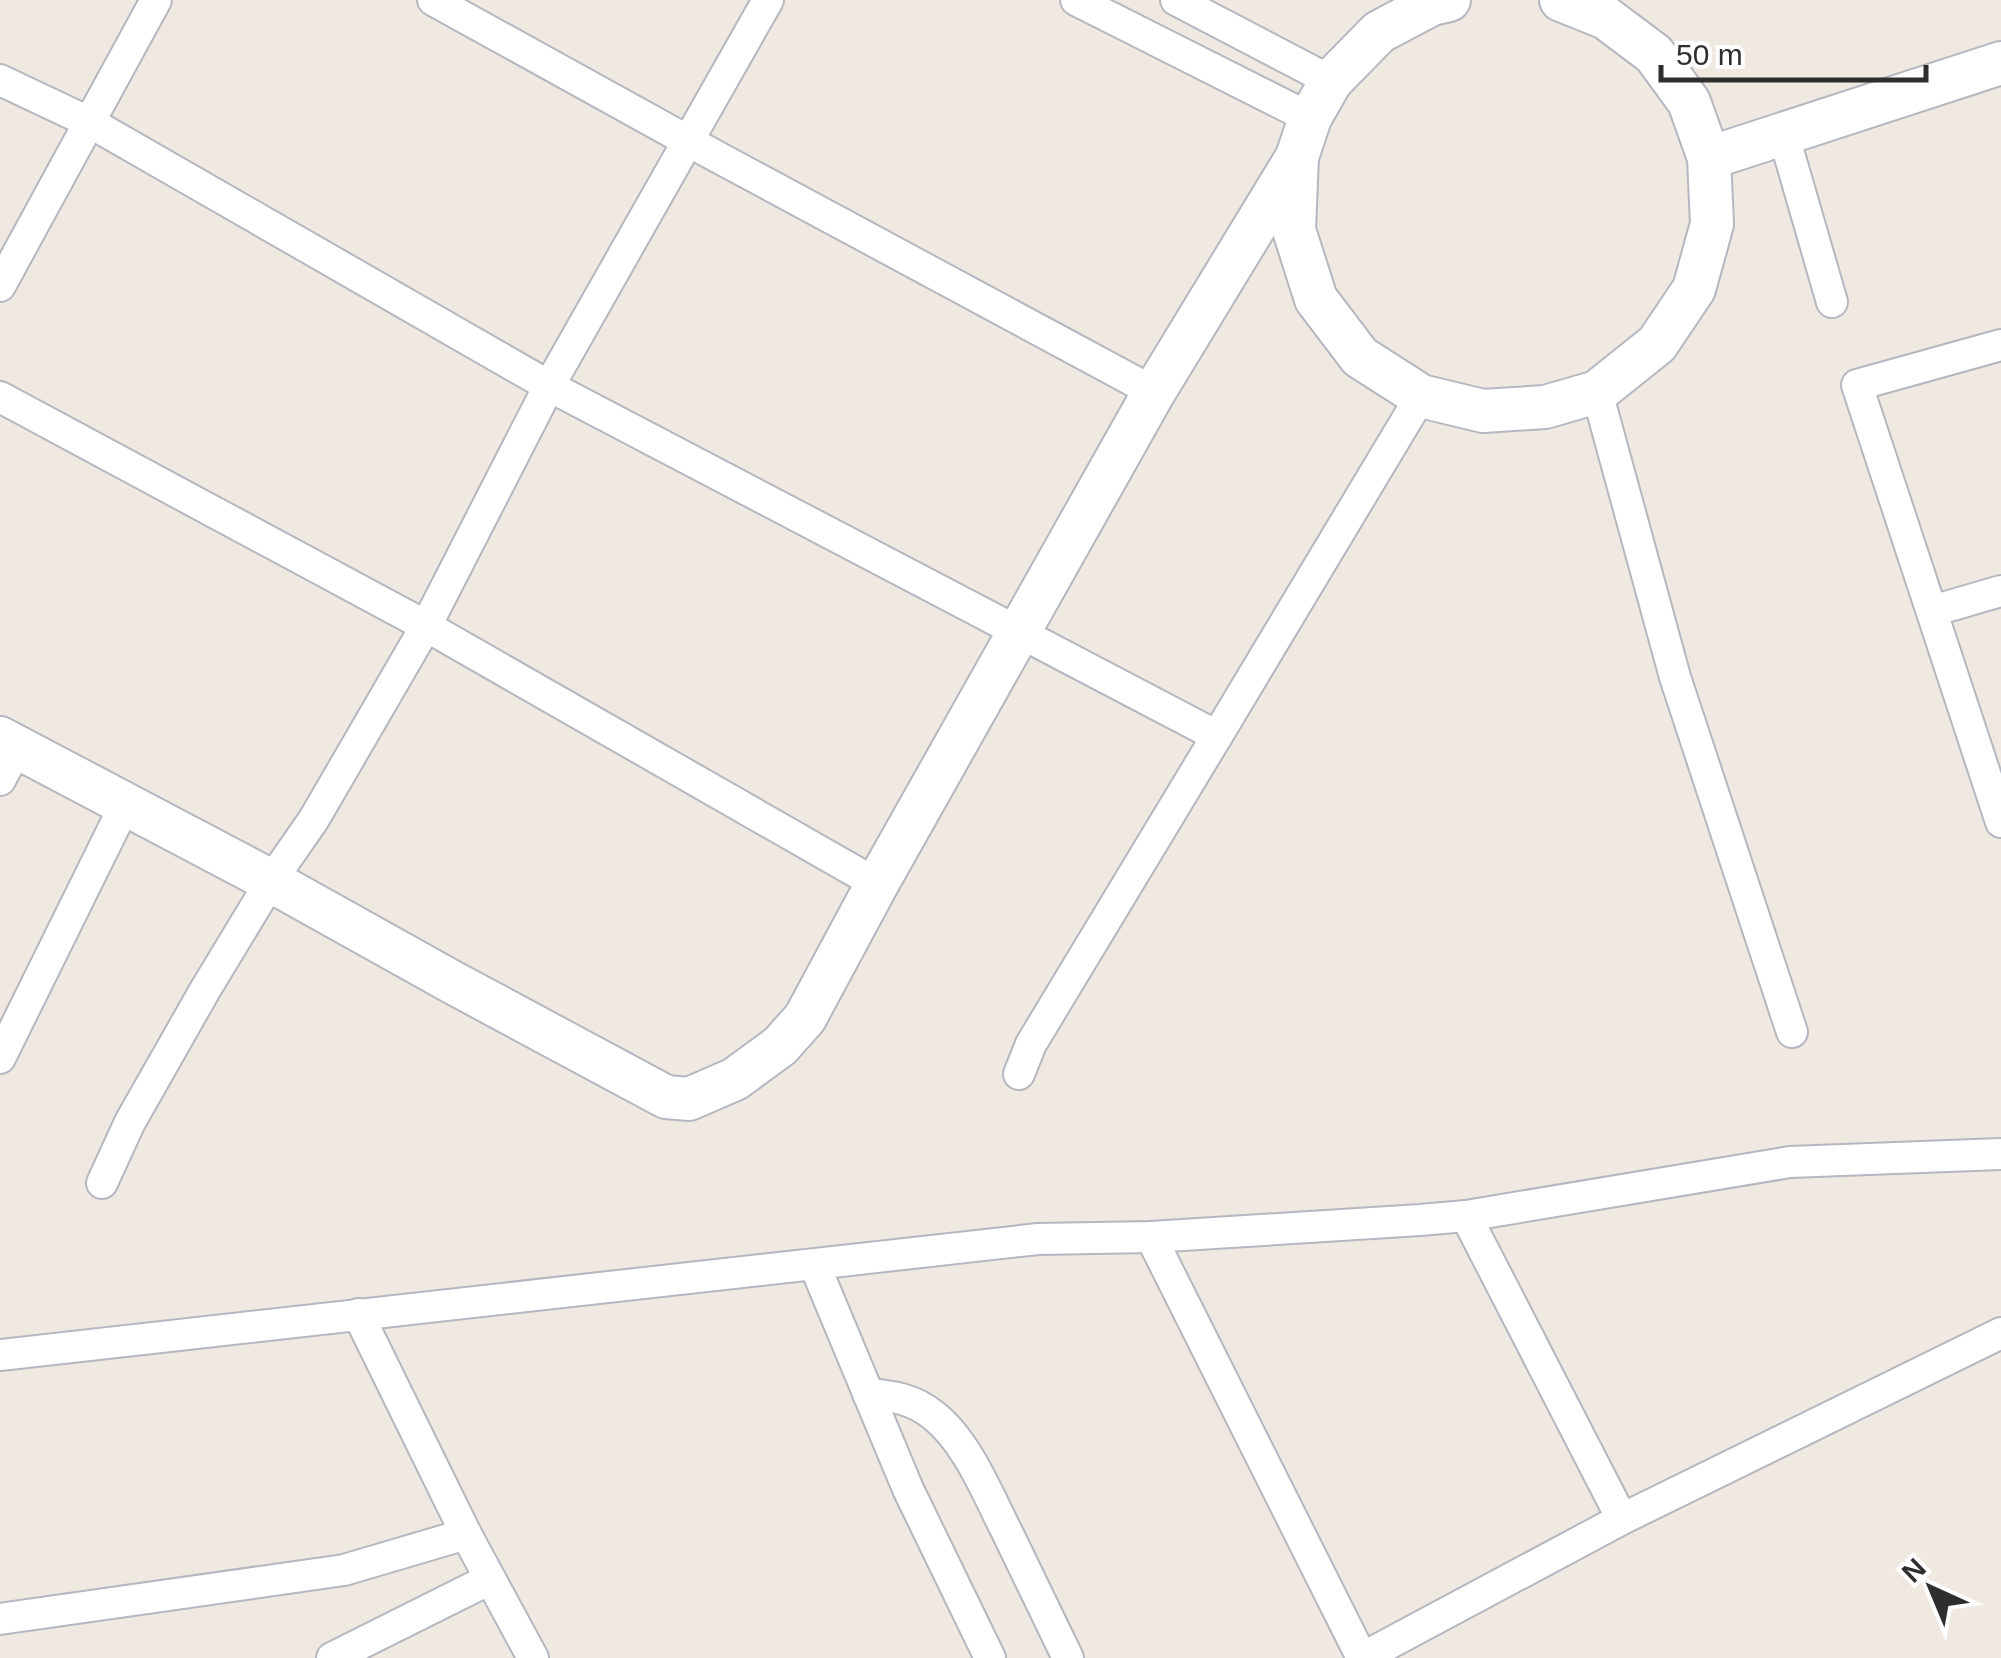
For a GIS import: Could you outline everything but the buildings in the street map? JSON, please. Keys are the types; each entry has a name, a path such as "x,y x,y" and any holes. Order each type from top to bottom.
{"street":[{"path":"0,286 156,0"},
{"path":"434,0 1154,392"},
{"path":"102,1184 130,1122 204,990 270,881 314,818 426,626 549,386 768,0"},
{"path":"1076,0 1304,137"},
{"path":"1176,0 1342,69"},
{"path":"6,755 125,805 666,1097 690,1098 736,1079 780,1046 805,1018 1154,392 1383,0"},
{"path":"1342,69 1379,32 1432,4 1450,0"},
{"path":"1304,137 1294,230 1316,299 1360,357 1422,396 1483,411 1546,407 1597,392 1657,344 1694,288 1712,224 1709,158 1689,102 1654,54 1612,9 1561,0"},
{"path":"1709,158 2001,63"},
{"path":"0,80 91,123 549,386 1218,736"},
{"path":"1783,133 1832,302"},
{"path":"2001,345 1857,385 2001,822"},
{"path":"1597,392 1675,677 1792,1032"},
{"path":"1019,1074 1031,1044 1422,396"},
{"path":"0,397 426,626 878,884"},
{"path":"1932,610 2001,591"},
{"path":"0,1058 125,805"},
{"path":"0,1355 1038,1239 1151,1237 1466,1216 1790,1162 2001,1154"},
{"path":"1466,1216 1622,1518"},
{"path":"1151,1237 1362,1658 1622,1518 2001,1333"},
{"path":"814,1266 908,1489 990,1658"},
{"path":"358,1314 466,1534 533,1658"},
{"path":"868,1394 896,1396 914,1403 951,1432 982,1482 1068,1658"},
{"path":"0,1619 344,1570 466,1534"},
{"path":"332,1658 490,1578"}]}
